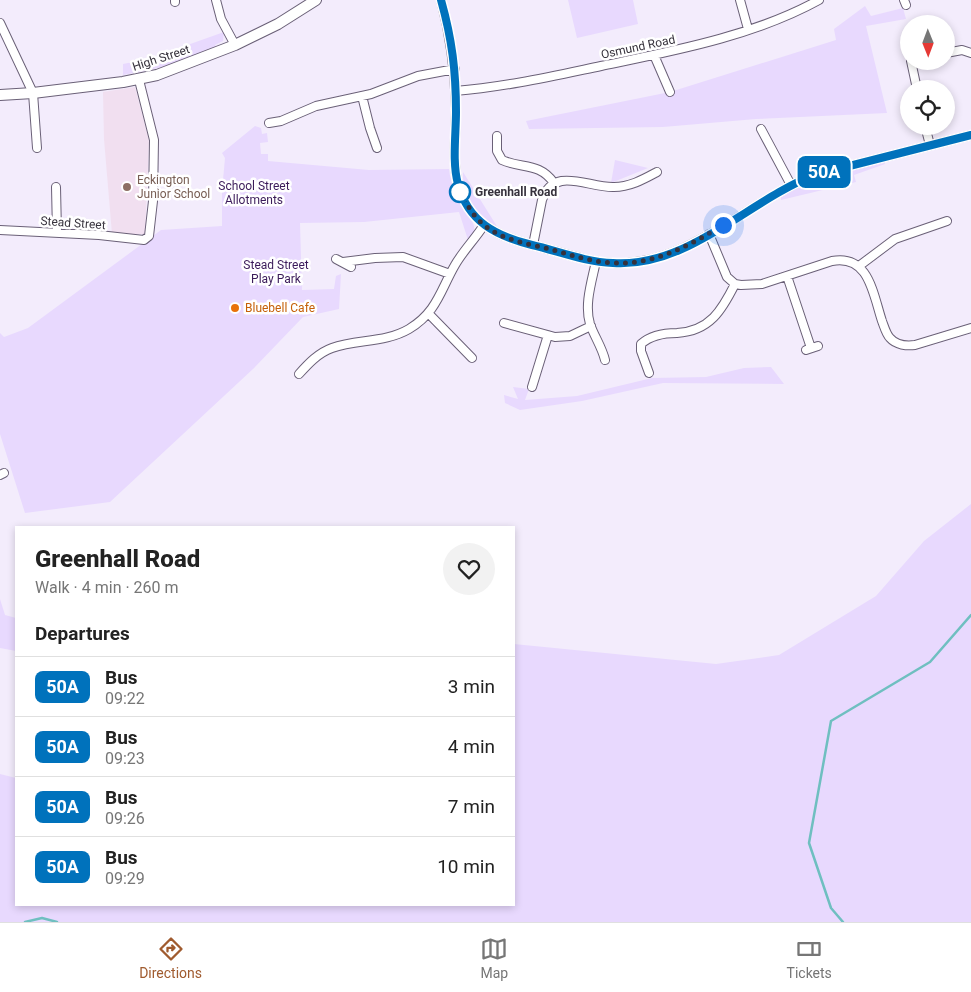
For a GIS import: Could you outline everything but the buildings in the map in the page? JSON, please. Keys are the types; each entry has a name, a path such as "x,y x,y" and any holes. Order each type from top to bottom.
{"main road":[{"name":"High Street","path":"0,95 33,93 139,80 177,68 235,45 278,24 316,0"}],"street":[{"path":"216,0 221,19 235,45"},
{"path":"740,0 748,29"},
{"name":"Osmund Road","path":"455,91 502,86 654,55 748,29 791,14 818,0"},
{"path":"444,1 455,69 457,181 470,210 484,225 501,236 533,245 596,261 614,263 654,259 681,250 790,185 829,170 971,136"},
{"path":"0,23 33,93 37,148"},
{"path":"955,51 962,50 971,53"},
{"path":"654,55 670,81 670,92"},
{"path":"269,123 316,106 371,94 418,76 455,69"},
{"name":"Stead Street","path":"0,230 57,232 144,240 149,236 154,140 139,80"},
{"path":"362,96 373,145"},
{"path":"761,129 790,185"},
{"path":"927,135 930,145"},
{"path":"497,136 497,151 502,160 541,170 554,183"},
{"path":"533,245 545,193 554,183 567,180 614,187 635,183 657,172"},
{"path":"56,187 57,232"},
{"path":"859,266 896,239 947,221"},
{"path":"299,374 313,360 332,348 399,334 418,323 429,314 456,263 484,225"},
{"path":"709,234 725,273 735,284 756,286 840,259 853,262 866,275 887,333 895,342 908,346 915,345 971,328"},
{"path":"351,267 340,261 403,257 450,274"},
{"path":"596,261 587,308 591,326 601,346 605,360"},
{"path":"787,276 811,348"},
{"path":"649,373 641,352 641,344 654,336 682,332 709,323 723,308 735,284"},
{"path":"429,314 472,358"},
{"path":"508,322 555,337 578,334 591,326"},
{"path":"532,387 548,335"}],"shaded area":[{"name":"Eckington Junior School","path":"135,87 149,141 145,234 112,234 104,139 103,92"}],"green space":[{"path":"568,0 633,0 638,24 577,38"},
{"path":"865,6 871,16 903,8 905,15 900,15 900,20 866,26 887,113 756,119 663,127 529,129 526,121 670,92 836,40 834,29"},
{"path":"224,32 223,41 215,45 216,48 168,66 123,75 123,64 148,59"},
{"path":"255,126 261,128 262,134 267,133 268,142 260,143 261,154 268,154 268,161 369,170 449,169 458,200 473,224 473,234 468,240 459,212 364,222 300,223 302,290 334,289 336,276 341,274 339,309 303,317 253,369 110,502 25,513 0,434 0,333 4,337 28,328 161,230 222,226 222,191 225,158 222,153"},
{"path":"615,160 648,168 611,183"},
{"path":"884,161 885,164 854,175 856,182 781,200 781,197 793,190 818,179"},
{"path":"463,172 498,228 484,218 472,204 465,189"},
{"path":"771,367 784,384 663,383 582,401 520,410 505,403 504,395 518,399 513,387 529,389 525,400 577,396 652,378 706,377 744,368"},
{"path":"971,504 971,922 0,922 0,774 15,778 15,906 515,906 515,644 716,664 779,655 876,596 924,541"},
{"path":"0,599 5,615 15,618 15,651 0,648"}],"waterway":[{"path":"843,922 831,908 809,843 831,721 930,662 971,615"},
{"path":"25,922 42,918 57,922"}],"bus line":[{"name":"50A","path":"441,0 453,51 455,69 457,181 464,200 476,218 491,230 512,240 603,262 623,263 654,259 681,250 803,179 849,165 971,135"}],"place":[{"name":"Eckington Junior School","path":"127,187"},
{"name":"Greenhall Road","path":"460,192"},
{"name":"Bluebell Cafe","path":"235,308"}],"route":[{"path":"460,192 476,218 501,236 603,262 623,263 654,259 681,250 723,225"}],"park label":[{"name":"School Street Allotments","path":"254,193"},
{"name":"Stead Street Play Park","path":"276,272"}]}
